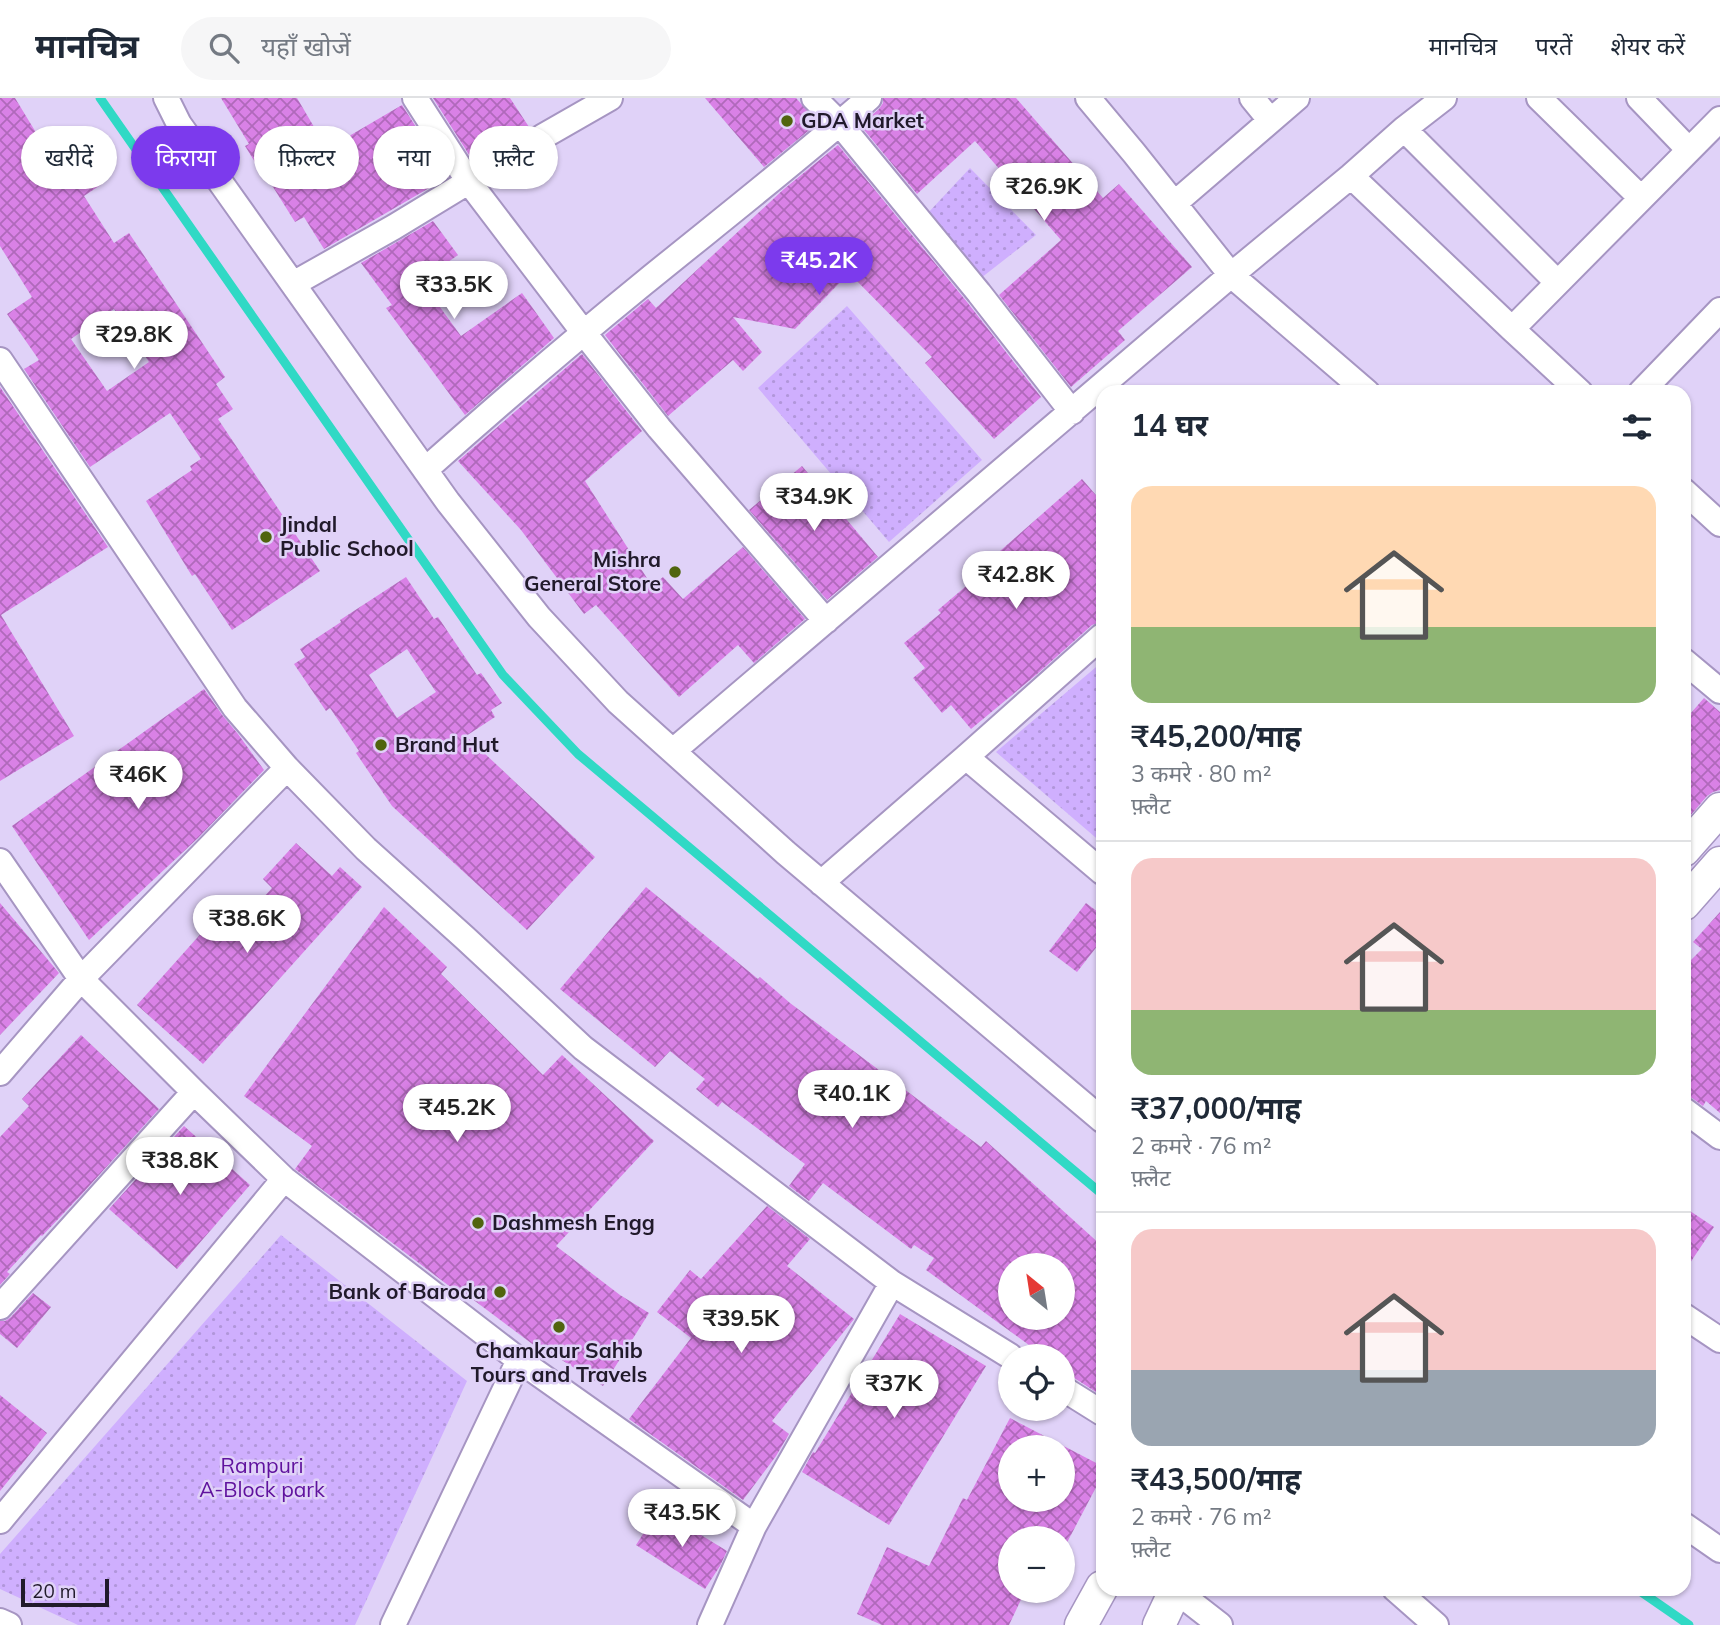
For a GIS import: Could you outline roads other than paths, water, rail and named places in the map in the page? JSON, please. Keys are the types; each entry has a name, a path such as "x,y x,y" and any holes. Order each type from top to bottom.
{"street":[{"path":"166,98 179,124 425,470 539,617 618,702 821,883 1096,1116"},
{"path":"293,284 469,182 415,98"},
{"path":"558,128 610,98"},
{"path":"814,98 840,124 979,293 1072,412"},
{"path":"425,470 584,333 869,98"},
{"path":"1088,98 1231,275 1359,385"},
{"path":"1252,98 1270,120"},
{"path":"1175,203 1297,98"},
{"path":"1111,385 1231,275 1444,98"},
{"path":"1539,98 1641,198"},
{"path":"1639,98 1689,150"},
{"path":"1511,329 1720,119"},
{"path":"1405,129 1557,282"},
{"path":"1352,176 1572,385"},
{"path":"474,189 659,428 826,621"},
{"path":"1648,385 1720,310"},
{"path":"0,360 235,708 287,768 366,849 583,1048 892,1283 998,1349"},
{"path":"673,751 1072,412 1096,396"},
{"path":"1691,497 1720,524"},
{"path":"821,883 1096,641"},
{"path":"1691,667 1720,691"},
{"path":"966,757 1096,867"},
{"path":"0,1073 81,979 287,768"},
{"path":"1691,842 1720,809"},
{"path":"0,861 81,979 284,1179 519,1360 754,1526"},
{"path":"1691,896 1720,863"},
{"path":"0,1307 194,1093"},
{"path":"1691,1114 1717,1129"},
{"path":"0,1521 284,1179"},
{"path":"710,1625 754,1526 892,1283"},
{"path":"1691,1320 1720,1340"},
{"path":"393,1625 519,1360"},
{"path":"1075,1396 1096,1409"},
{"path":"1691,1530 1720,1550"},
{"path":"1081,1625 1097,1596"},
{"path":"1159,1625 1173,1596"},
{"path":"1184,1596 1220,1625"},
{"path":"1403,1596 1436,1625"},
{"path":"0,1621 9,1625"}],"waterway":[{"path":"100,98 503,675 578,754 1096,1189"},
{"path":"1647,1596 1689,1625"}],"place":[{"name":"GDA Market","path":"787,121"},
{"name":"Jindal Public School","path":"266,537"},
{"name":"Mishra General Store","path":"675,572"},
{"name":"Brand Hut","path":"381,745"},
{"name":"Dashmesh Engg","path":"478,1223"},
{"name":"Bank of Baroda","path":"500,1292"},
{"name":"Chamkaur Sahib Tours and Travels","path":"559,1327"}],"park label":[{"name":"Rampuri A-Block park","path":"262,1478"}]}
